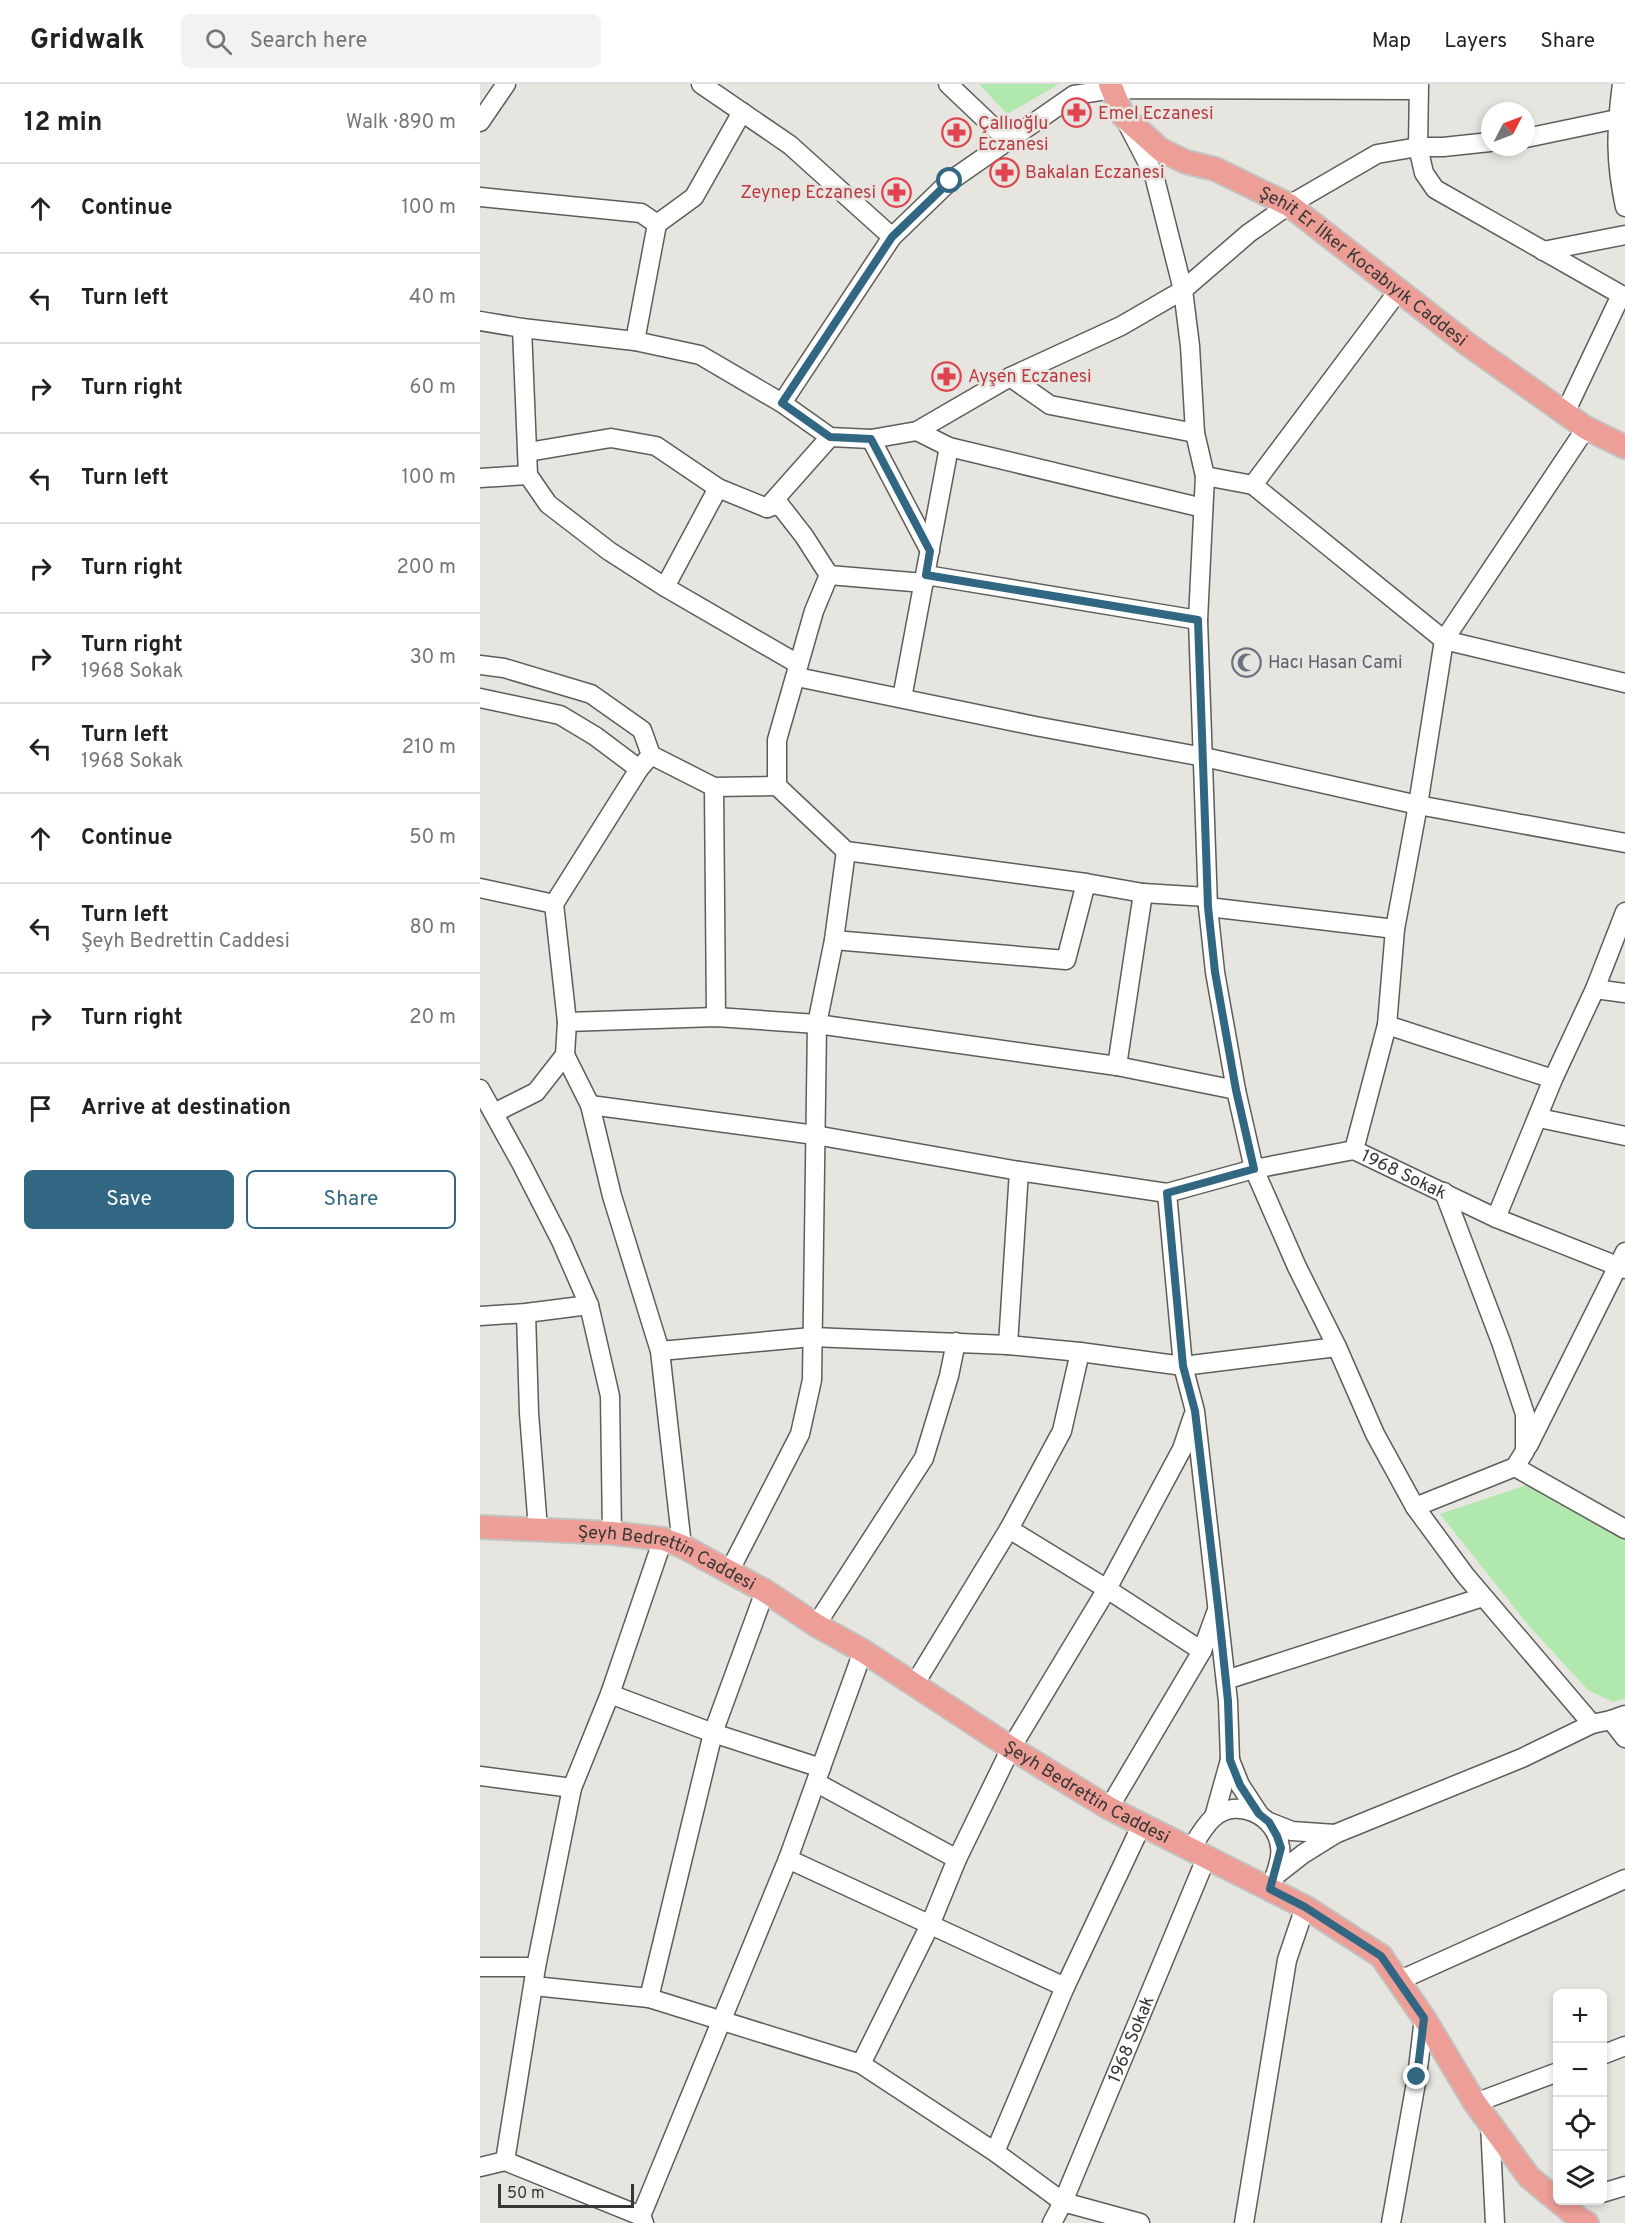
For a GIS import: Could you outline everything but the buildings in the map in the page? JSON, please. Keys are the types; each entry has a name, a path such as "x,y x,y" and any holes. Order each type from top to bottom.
{"main road":[{"name":"Şehit Er İlker Kocabıyık Caddesi","path":"1112,86 1123,116 1161,150 1186,162 1215,169 1288,205 1470,346 1586,428 1625,447"},
{"name":"Şeyh Bedrettin Caddesi","path":"480,1527 612,1533 672,1543 765,1591 1109,1808 1199,1853 1272,1882 1305,1907 1381,1956 1424,2018 1474,2103 1529,2177 1553,2192"},
{"name":"Şeyh Bedrettin Caddesi","path":"1574,2205 1587,2223"}],"street":[{"path":"480,122 506,84"},
{"path":"701,84 790,145 892,237"},
{"path":"948,84 1008,141"},
{"path":"1622,84 1617,119 1617,164 1625,207"},
{"path":"782,403 892,237 950,181 1074,95 1112,86 1419,87 1418,147 1424,173 1435,189 1623,296 1565,413"},
{"path":"635,341 657,224 694,197 742,112"},
{"path":"1123,116 1154,175 1183,290 1190,346 1195,433 1205,476 1198,620 1208,902 1215,972 1236,1090 1254,1169 1375,1434 1415,1507 1483,1597 1592,1724"},
{"path":"1535,136 1617,119"},
{"path":"480,321 635,341 700,355 782,403 830,437 871,439 917,431 1010,377 1121,326 1183,290 1249,233 1288,205 1377,154 1418,147 1481,143"},
{"path":"480,197 641,213 657,224"},
{"path":"1543,251 1625,235"},
{"path":"1253,485 1399,290"},
{"path":"522,328 528,475 548,504 609,551 797,671 902,698 1035,726 1204,757 1418,805 1625,843"},
{"path":"1010,377 1050,405 1195,433"},
{"path":"1354,1150 1387,1025 1395,929 1418,805 1444,640 1586,428"},
{"path":"917,431 949,447 1203,508"},
{"path":"767,508 830,437"},
{"path":"528,452 611,438 656,446 718,488 767,508 779,504 804,536 829,575"},
{"path":"871,439 930,551"},
{"path":"902,698 949,447"},
{"path":"480,478 528,475"},
{"path":"1205,476 1253,485 1444,640 1625,683"},
{"path":"665,587 718,488"},
{"path":"829,575 925,579 1198,620"},
{"path":"777,786 777,740 814,611 829,575"},
{"path":"480,665 504,668 591,694 642,730 651,754 714,787 777,786 846,851 1086,883 1395,929"},
{"path":"480,698 561,715 595,736 639,769"},
{"path":"505,2161 536,1966 572,1788 672,1543 660,1351 612,1196 590,1105 565,1055 567,1022 554,904 639,769 651,754"},
{"path":"714,787 716,1017"},
{"path":"729,1572 800,1434 812,1380 817,1024 834,940 846,851"},
{"path":"834,940 1066,960 1086,883"},
{"path":"480,888 554,904"},
{"path":"1117,1066 1143,893"},
{"path":"1496,1218 1625,912"},
{"path":"1594,990 1625,993"},
{"path":"567,1022 716,1017 817,1024 1117,1066 1236,1090"},
{"path":"1387,1025 1553,1079"},
{"path":"494,1113 536,1092 565,1055"},
{"path":"480,1089 561,1241 589,1305 610,1395 612,1533"},
{"path":"590,1105 815,1135 1019,1171 1167,1193 1183,1366 1195,1411 1226,1680 1230,1760 1214,1817"},
{"path":"1539,1118 1625,1136"},
{"name":"1968 Sokak","path":"1167,1193 1254,1169 1354,1150 1496,1218 1623,1263"},
{"path":"1008,1345 1019,1171"},
{"path":"1444,1192 1501,1342 1525,1414 1526,1451"},
{"path":"1415,1507 1515,1467 1526,1451 1623,1263"},
{"path":"480,1316 589,1305"},
{"path":"526,1313 529,1413 538,1529"},
{"path":"660,1351 812,1337 1008,1345 1183,1366 1336,1347"},
{"path":"816,1625 924,1458 949,1376 956,1342"},
{"path":"914,1685 1009,1528 1062,1431 1080,1352"},
{"path":"861,2064 930,1925 957,1859 1011,1748 1107,1588 1182,1449 1195,1411"},
{"path":"1515,1467 1625,1530"},
{"path":"1009,1528 1107,1588 1202,1651"},
{"path":"649,1998 713,1733 765,1591"},
{"path":"1226,1680 1483,1597"},
{"path":"1109,1808 1202,1651 1218,1606"},
{"path":"480,2167 505,2161 642,2220 720,2021 788,1859 863,1651"},
{"path":"610,1694 819,1776 957,1859"},
{"path":"1272,1882 1303,1854 1335,1834 1522,1758 1592,1724 1618,1718 1625,1738"},
{"path":"1230,1760 1240,1785 1264,1818 1281,1848 1272,1882"},
{"path":"480,1776 572,1788"},
{"path":"1214,1817 1227,1810 1241,1809 1292,1831 1335,1834"},
{"name":"1968 Sokak","path":"1052,2223 1063,2202 1214,1817"},
{"path":"995,2152 1065,1987 1142,1824"},
{"path":"788,1859 1065,1987"},
{"path":"1398,1981 1625,1879"},
{"path":"1244,2223 1287,1960 1305,1907"},
{"path":"480,1967 536,1966"},
{"path":"534,1986 649,1998 861,2064 995,2152 1063,2202 1140,2223"},
{"path":"1391,2223 1417,2077 1424,2018"},
{"path":"1607,2053 1625,2046"},
{"path":"1474,2103 1553,2073"},
{"path":"1490,2124 1495,2223"},
{"path":"1607,2191 1625,2186"}],"green space":[{"path":"979,84 1059,84 1007,114"},
{"path":"1527,1485 1625,1538 1625,1698 1613,1702 1588,1690 1530,1627 1440,1514"}],"place":[{"name":"Emel Eczanesi","path":"1077,113"},
{"name":"Çallıoğlu Eczanesi","path":"957,133"},
{"name":"Bakalan Eczanesi","path":"1004,172"},
{"name":"Zeynep Eczanesi","path":"897,192"},
{"name":"Ayşen Eczanesi","path":"947,376"},
{"name":"Hacı Hasan Cami","path":"1247,662"}],"route":[{"path":"950,181 892,237 782,403 830,437 871,439 930,551 926,575 1198,620 1208,907 1215,972 1236,1090 1254,1169 1167,1193 1183,1366 1195,1411 1218,1606 1228,1701 1230,1760 1240,1785 1259,1814 1269,1822 1281,1848 1270,1889 1305,1907 1381,1956 1424,2018 1417,2077"}]}
